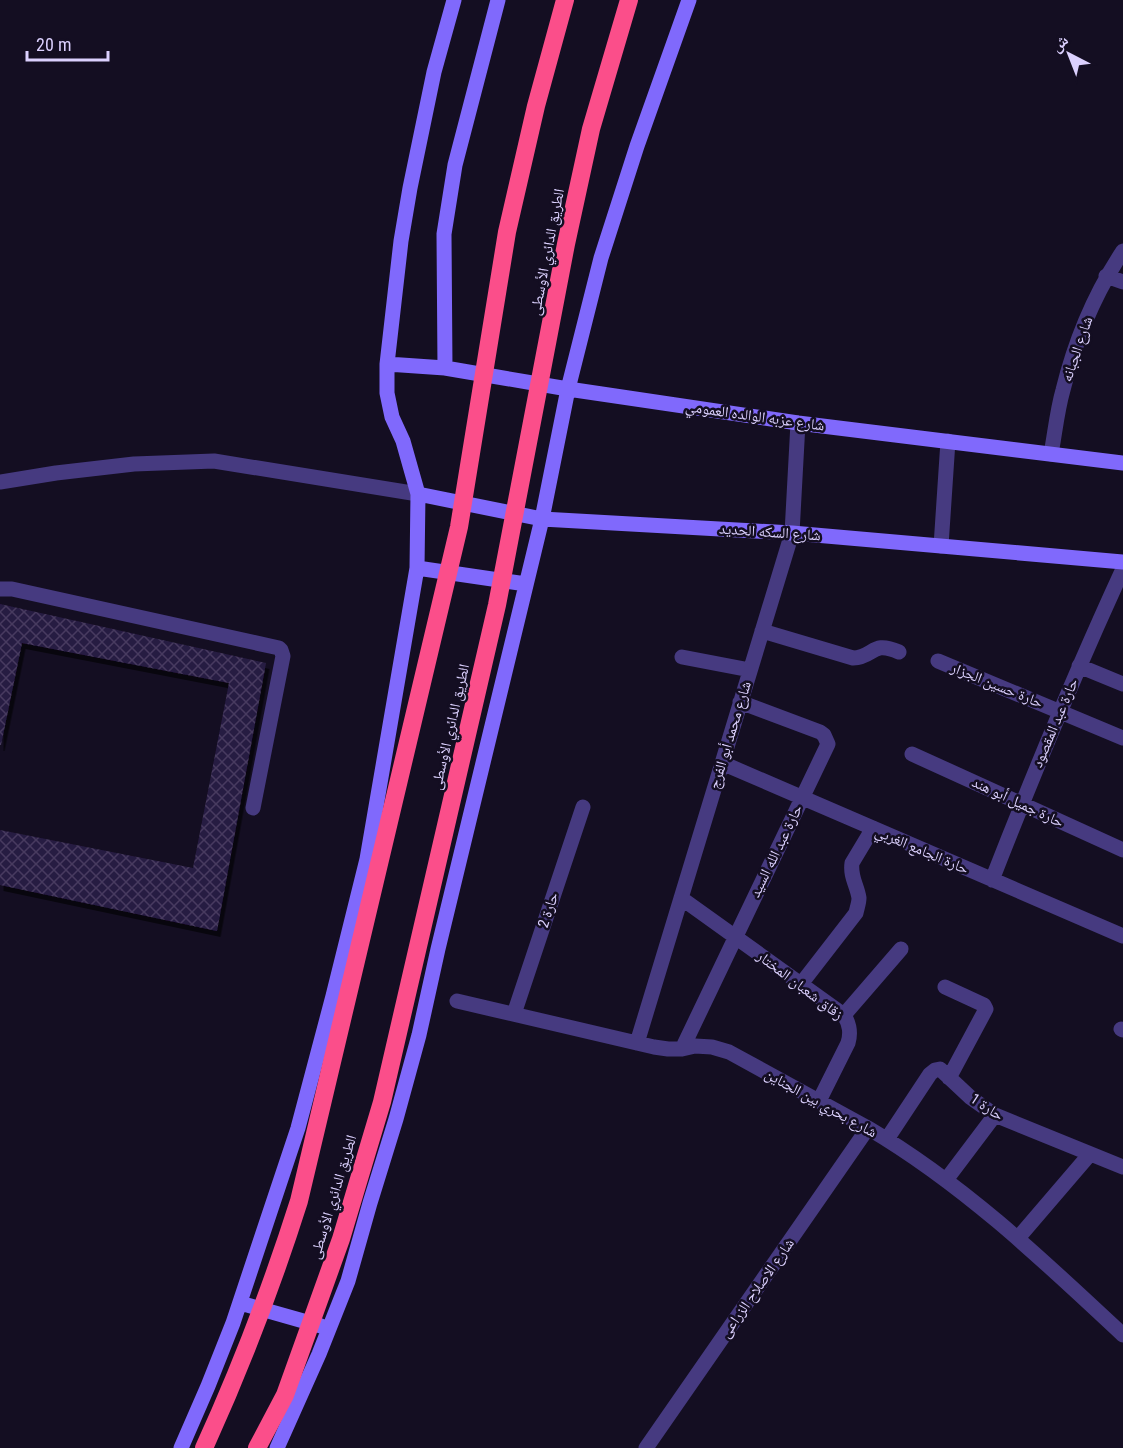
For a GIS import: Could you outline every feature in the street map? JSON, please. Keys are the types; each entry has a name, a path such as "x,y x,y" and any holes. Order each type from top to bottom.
{"highway":[{"path":"204,1448 252,1336 299,1201 459,527 507,231 536,106 565,0"},
{"name":"الطريق الدائري الأوسطى","path":"256,1448 285,1395 341,1239 382,1102 497,605 566,244 591,129 629,0"}],"street":[{"path":"181,1448 240,1303 298,1128 367,859 417,568 418,494 403,441 392,417 387,393 387,364 401,241 410,188 434,72 453,0"},
{"path":"445,368 444,234 455,165 498,0"},
{"path":"277,1448 348,1281 396,1119 419,1035 542,519 568,389 601,258 689,0"},
{"name":"شارع الجبانه","path":"1051,454 1062,391 1082,330 1106,276 1123,251"},
{"path":"1106,276 1123,282"},
{"name":"شارع عزبه الوالده العمومي","path":"387,364 445,368 568,389 798,423 1123,463"},
{"name":"شارع محمد أبو الفرج","path":"637,1043 792,533 798,423"},
{"path":"941,546 948,441"},
{"path":"0,482 134,464 214,461 418,494"},
{"name":"شارع السكه الحديد","path":"418,494 542,519 792,533 1123,562"},
{"path":"417,568 526,584"},
{"name":"حارة عبد المقصود","path":"992,880 1060,711 1123,569"},
{"path":"0,589 12,589 279,648 283,656 253,808"},
{"path":"762,630 854,658 859,658 879,648 898,652"},
{"path":"682,657 750,670"},
{"name":"حارة حسين الجزار","path":"938,661 1123,738"},
{"path":"1079,666 1123,684"},
{"name":"حارة عبد الله السيد","path":"682,1048 828,744 820,732 740,702"},
{"name":"حارة جميل أبو هند","path":"912,754 1123,850"},
{"name":"حارة الجامع الغربي","path":"722,763 1123,936"},
{"name":"حارة 2","path":"514,1014 583,807"},
{"path":"801,984 856,913 859,901 853,882 852,862 873,828"},
{"name":"زقاق شعبان المختار","path":"681,898 844,1015 850,1028 848,1043 819,1101"},
{"path":"844,1015 901,949"},
{"path":"887,1139 932,1072 940,1069 949,1078 986,1009 984,1005 945,987"},
{"name":"شارع بحري بين الجناين","path":"457,1001 668,1049 694,1046 712,1047 729,1052 887,1139 946,1180 1018,1238 1123,1334"},
{"name":"حارة 1","path":"949,1078 995,1115 1123,1167"},
{"path":"946,1180 995,1115"},
{"name":"شارع الاصلاح الزراعى","path":"646,1448 868,1128"},
{"path":"1018,1238 1090,1154"},
{"path":"240,1303 329,1329"}],"building":[{"path":"0,604 266,663 217,931 0,885 0,830 193,868 229,683 22,643 0,745"}]}
